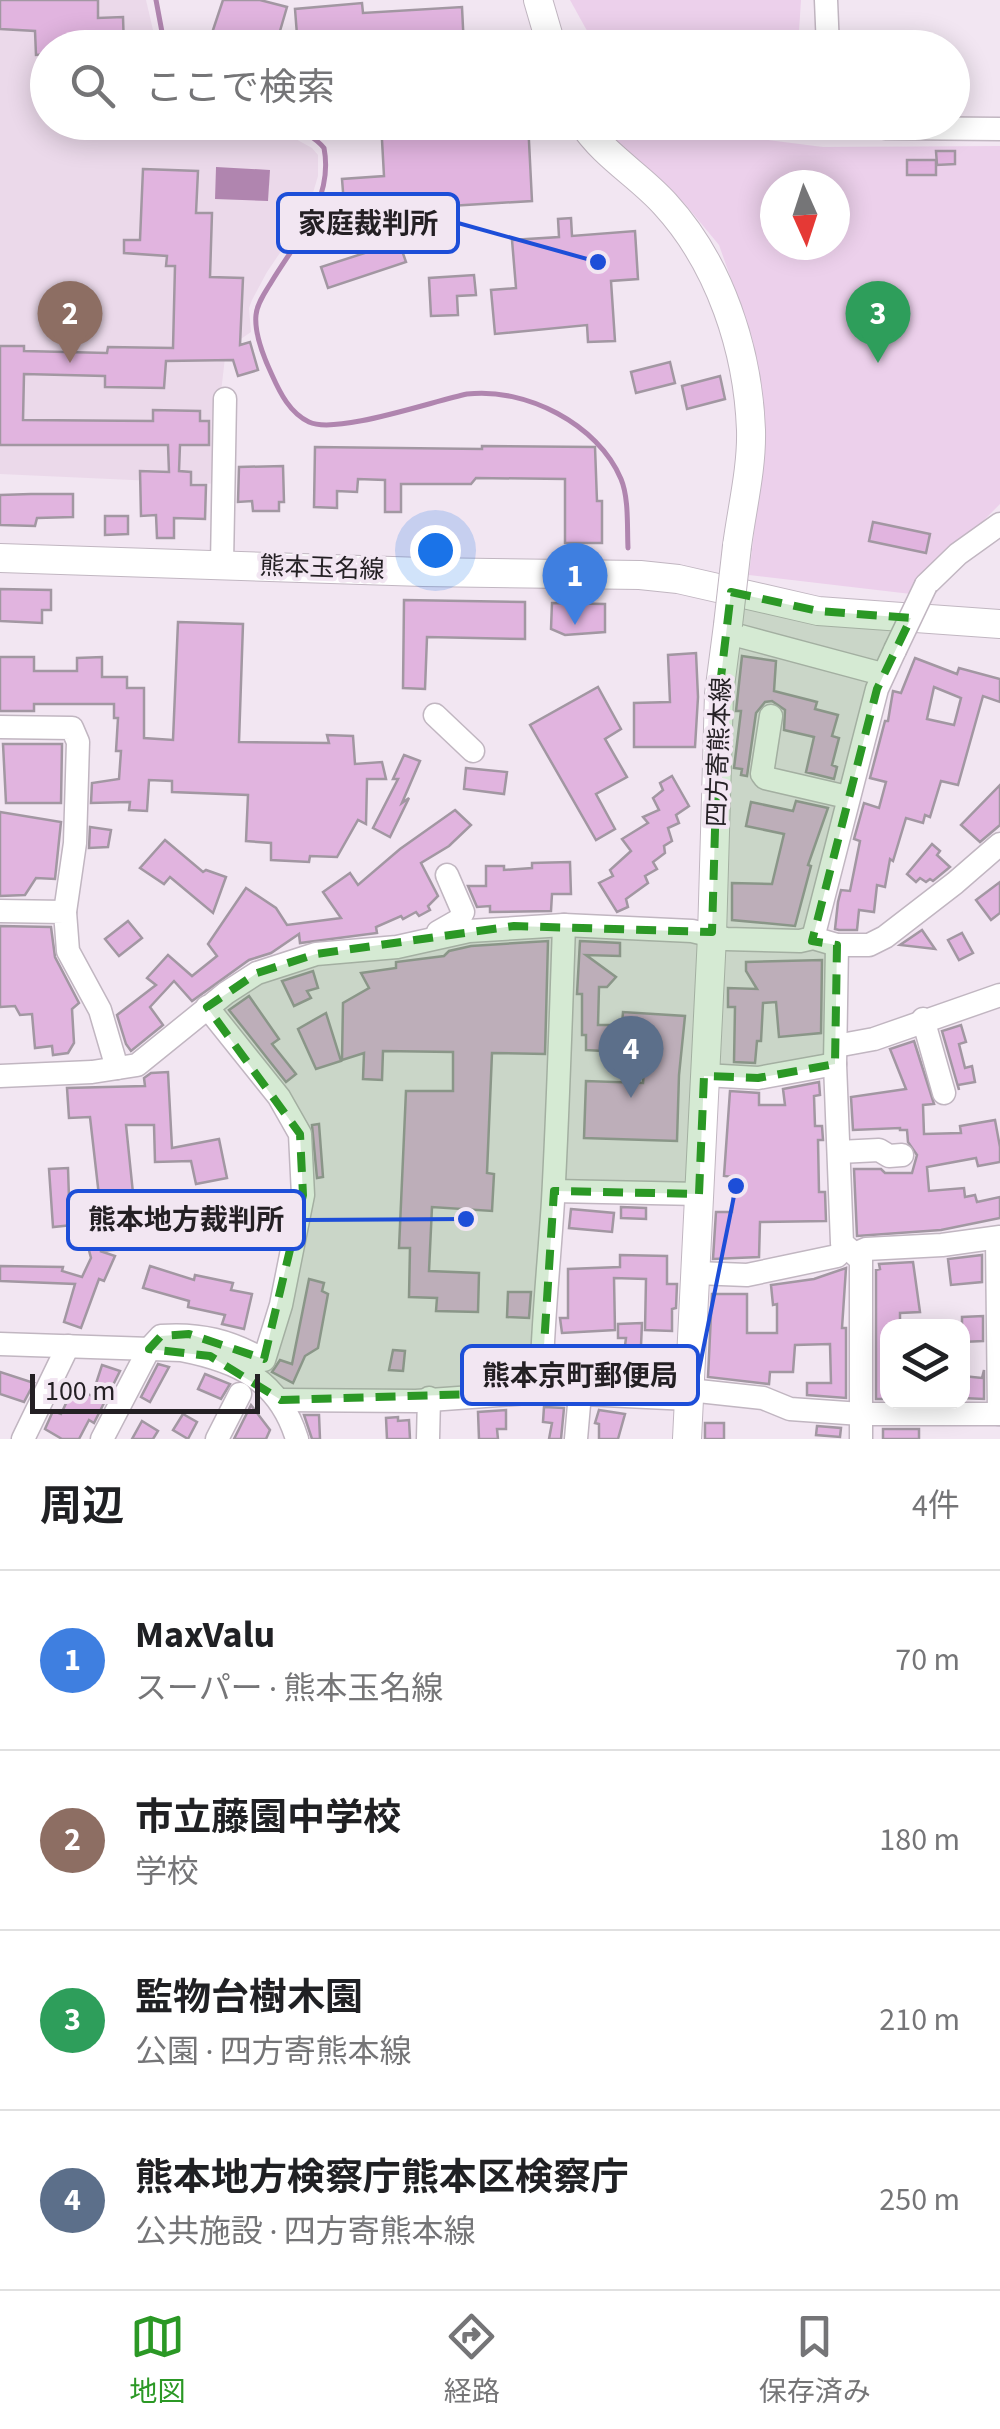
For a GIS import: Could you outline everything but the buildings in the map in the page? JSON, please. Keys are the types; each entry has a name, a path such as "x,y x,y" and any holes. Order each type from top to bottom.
{"main road":[{"path":"538,0 547,30"},
{"name":"四方寄熊本線","path":"597,140 664,204 702,253 726,306 746,378 751,434 718,694 712,936 686,1439"},
{"name":"熊本玉名線","path":"0,558 678,578 818,611 1000,624"}],"street":[{"path":"826,0 827,30"},
{"path":"970,129 1000,129"},
{"path":"222,564 225,399"},
{"path":"813,938 882,674 926,585 958,554 1000,524"},
{"path":"727,630 882,674"},
{"path":"435,714 473,751"},
{"path":"771,716 762,774 847,797"},
{"path":"0,727 72,728 78,742 75,844 65,912 68,950 100,1010 117,1068"},
{"path":"0,1076 92,1072 146,1060 207,1007 257,973 316,954 398,946 470,931 564,925 800,941 813,938 837,945 869,946 1000,844"},
{"path":"437,939 436,933 459,920 463,912 447,875"},
{"path":"0,911 65,912"},
{"path":"541,1392 544,1298 554,1191 564,925"},
{"path":"837,945 842,1243 860,1260 860,1439"},
{"path":"704,1075 758,1078 836,1055 1000,994"},
{"path":"102,1439 148,1349 161,1336 189,1334 222,1340 264,1360 280,1305 303,1195 300,1134 291,1115 207,1007"},
{"path":"923,1020 944,1093"},
{"path":"838,1152 879,1150 888,1156 902,1155"},
{"path":"554,1191 699,1194"},
{"path":"696,1273 747,1274 851,1251 942,1246 998,1238 994,1414 983,1439"},
{"path":"0,1344 181,1350 210,1356 260,1382 281,1400 297,1439"},
{"path":"24,1439 68,1346"},
{"path":"281,1400 361,1402 580,1392 763,1398 790,1410 861,1414 994,1414"},
{"path":"576,1439 580,1392"},
{"path":"217,1439 240,1394"},
{"path":"428,1439 430,1398"}],"highlighted area":[{"path":"731,592 818,611 911,618 877,689 812,941 837,945 835,1064 758,1078 704,1076 699,1194 554,1191 541,1392 281,1400 210,1356 149,1349 161,1336 189,1334 264,1359 303,1195 300,1134 207,1007 257,973 316,954 514,926 712,932 719,694"}],"shaded area":[{"path":"0,0 146,0 153,30 30,30 30,140 298,140 318,155 318,176 307,213 252,300 251,332 226,349 221,392 220,484 0,474"},
{"path":"570,0 801,0 799,30 587,30"},
{"path":"615,140 768,140 823,147 1000,146 1000,504 911,594 749,575 765,439 761,387 752,338 719,245 685,204"},
{"path":"216,167 270,170 268,201 215,199"}],"waterway":[{"path":"156,0 162,30"},
{"path":"315,140 324,148 326,167 319,202 262,297 256,315 266,361 291,408 309,422 322,425 385,416 467,394 489,393 535,403 577,426 610,459 625,495 628,548"}],"place":[{"name":"家庭裁判所","path":"598,262"},
{"name":"市立藤園中学校","path":"70,363"},
{"name":"監物台樹木園","path":"878,363"},
{"name":"MaxValu","path":"575,625"},
{"name":"熊本地方検察庁熊本区検察庁","path":"631,1098"},
{"name":"熊本京町郵便局","path":"736,1186"},
{"name":"熊本地方裁判所","path":"466,1219"}]}
